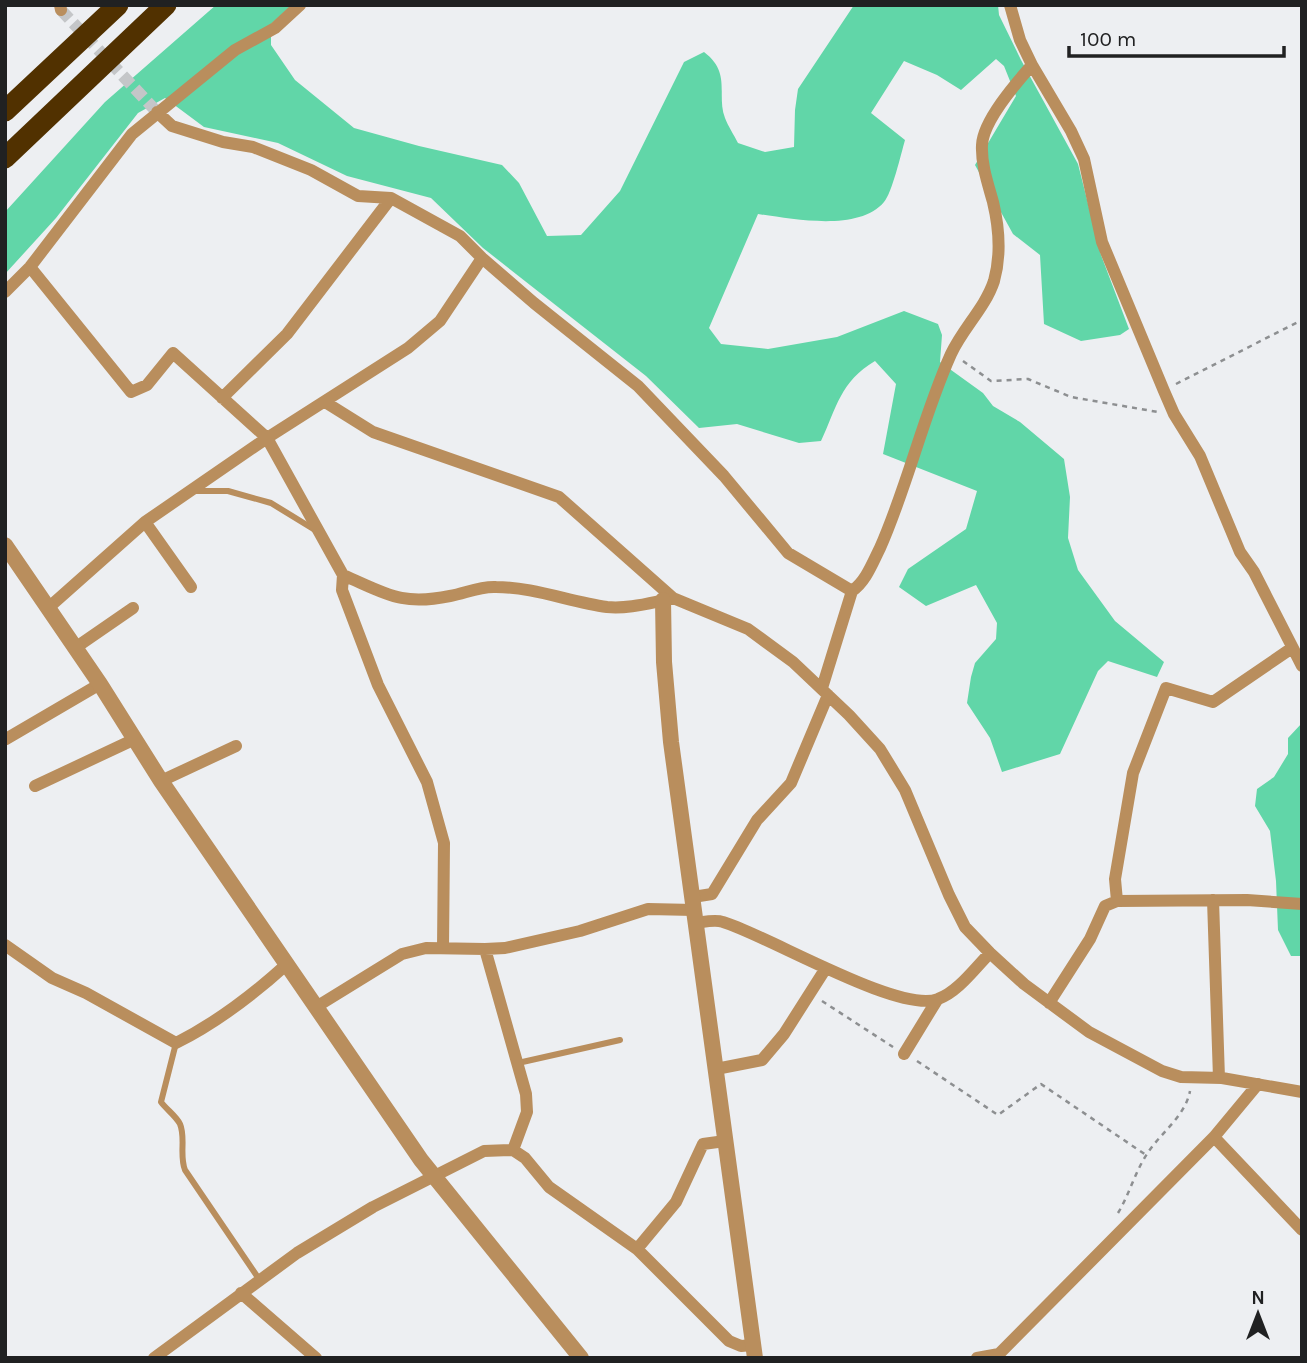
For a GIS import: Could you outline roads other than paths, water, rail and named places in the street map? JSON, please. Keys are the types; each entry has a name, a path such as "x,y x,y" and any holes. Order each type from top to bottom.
{"highway":[{"path":"5,111 118,5"},
{"path":"5,158 166,5"}],"street":[{"path":"5,292 30,267 132,134 235,50 275,28 300,5"},
{"path":"1010,5 1020,40 1032,65 1071,131 1084,159 1102,242 1174,414 1200,456 1240,552 1254,572 1302,666"},
{"path":"694,910 712,894 757,820 791,783 825,692 852,591 862,584 890,526 951,353 994,280 999,241 981,144 992,118 1032,65"},
{"path":"157,113 172,126 223,142 253,147 311,170 358,195 391,198 460,236 482,258 638,386 724,476 788,553 852,591"},
{"path":"222,398 287,334 391,198"},
{"path":"47,609 145,523 267,438 408,348 440,321 482,258"},
{"path":"30,267 131,392 147,385 173,353 267,438 343,575 342,590 378,685 427,782 444,843 443,948"},
{"path":"325,402 373,432 559,497 668,599 748,629 771,644 825,692 880,749 905,790 965,927 990,953 1049,1003 1089,1032 1162,1071 1181,1077 1219,1078 1302,1092"},
{"path":"145,523 191,587"},
{"path":"5,545 100,684 161,781 433,1175 581,1358"},
{"path":"343,575 399,599 423,601 481,587 497,586 546,593 607,607 636,606 668,599"},
{"path":"154,1358 259,1279 373,1207 484,1151 513,1150 525,1158 556,1193 637,1249 729,1341 754,1351 666,691 668,599"},
{"path":"75,648 133,608"},
{"path":"1117,901 1115,879 1133,773 1166,688 1213,702 1292,648"},
{"path":"6,739 100,684"},
{"path":"35,786 135,739"},
{"path":"161,781 236,746"},
{"path":"1213,900 1219,1078"},
{"path":"1049,1003 1090,939 1105,906 1117,901 1213,900 1302,904"},
{"path":"316,1007 402,954 426,948 505,948 580,931 648,909 694,910 826,968 912,1001 937,1000 948,995 990,953"},
{"path":"5,945 52,978 86,993 176,1043 261,987 287,964"},
{"path":"485,950 526,1094 527,1112 513,1150"},
{"path":"716,1069 762,1060 784,1034 826,968"},
{"path":"904,1054 937,1000"},
{"path":"977,1358 997,1356 1214,1137 1258,1084"},
{"path":"1214,1137 1302,1230"},
{"path":"637,1249 676,1202 703,1144 725,1141"},
{"path":"241,1293 316,1358"}],"lane":[{"path":"190,491 228,491 271,503 320,533"},
{"path":"518,1063 620,1040"},
{"path":"176,1043 162,1102 179,1121 182,1129 181,1161 259,1279"}],"tunnel":[{"path":"61,10 157,112"}]}
